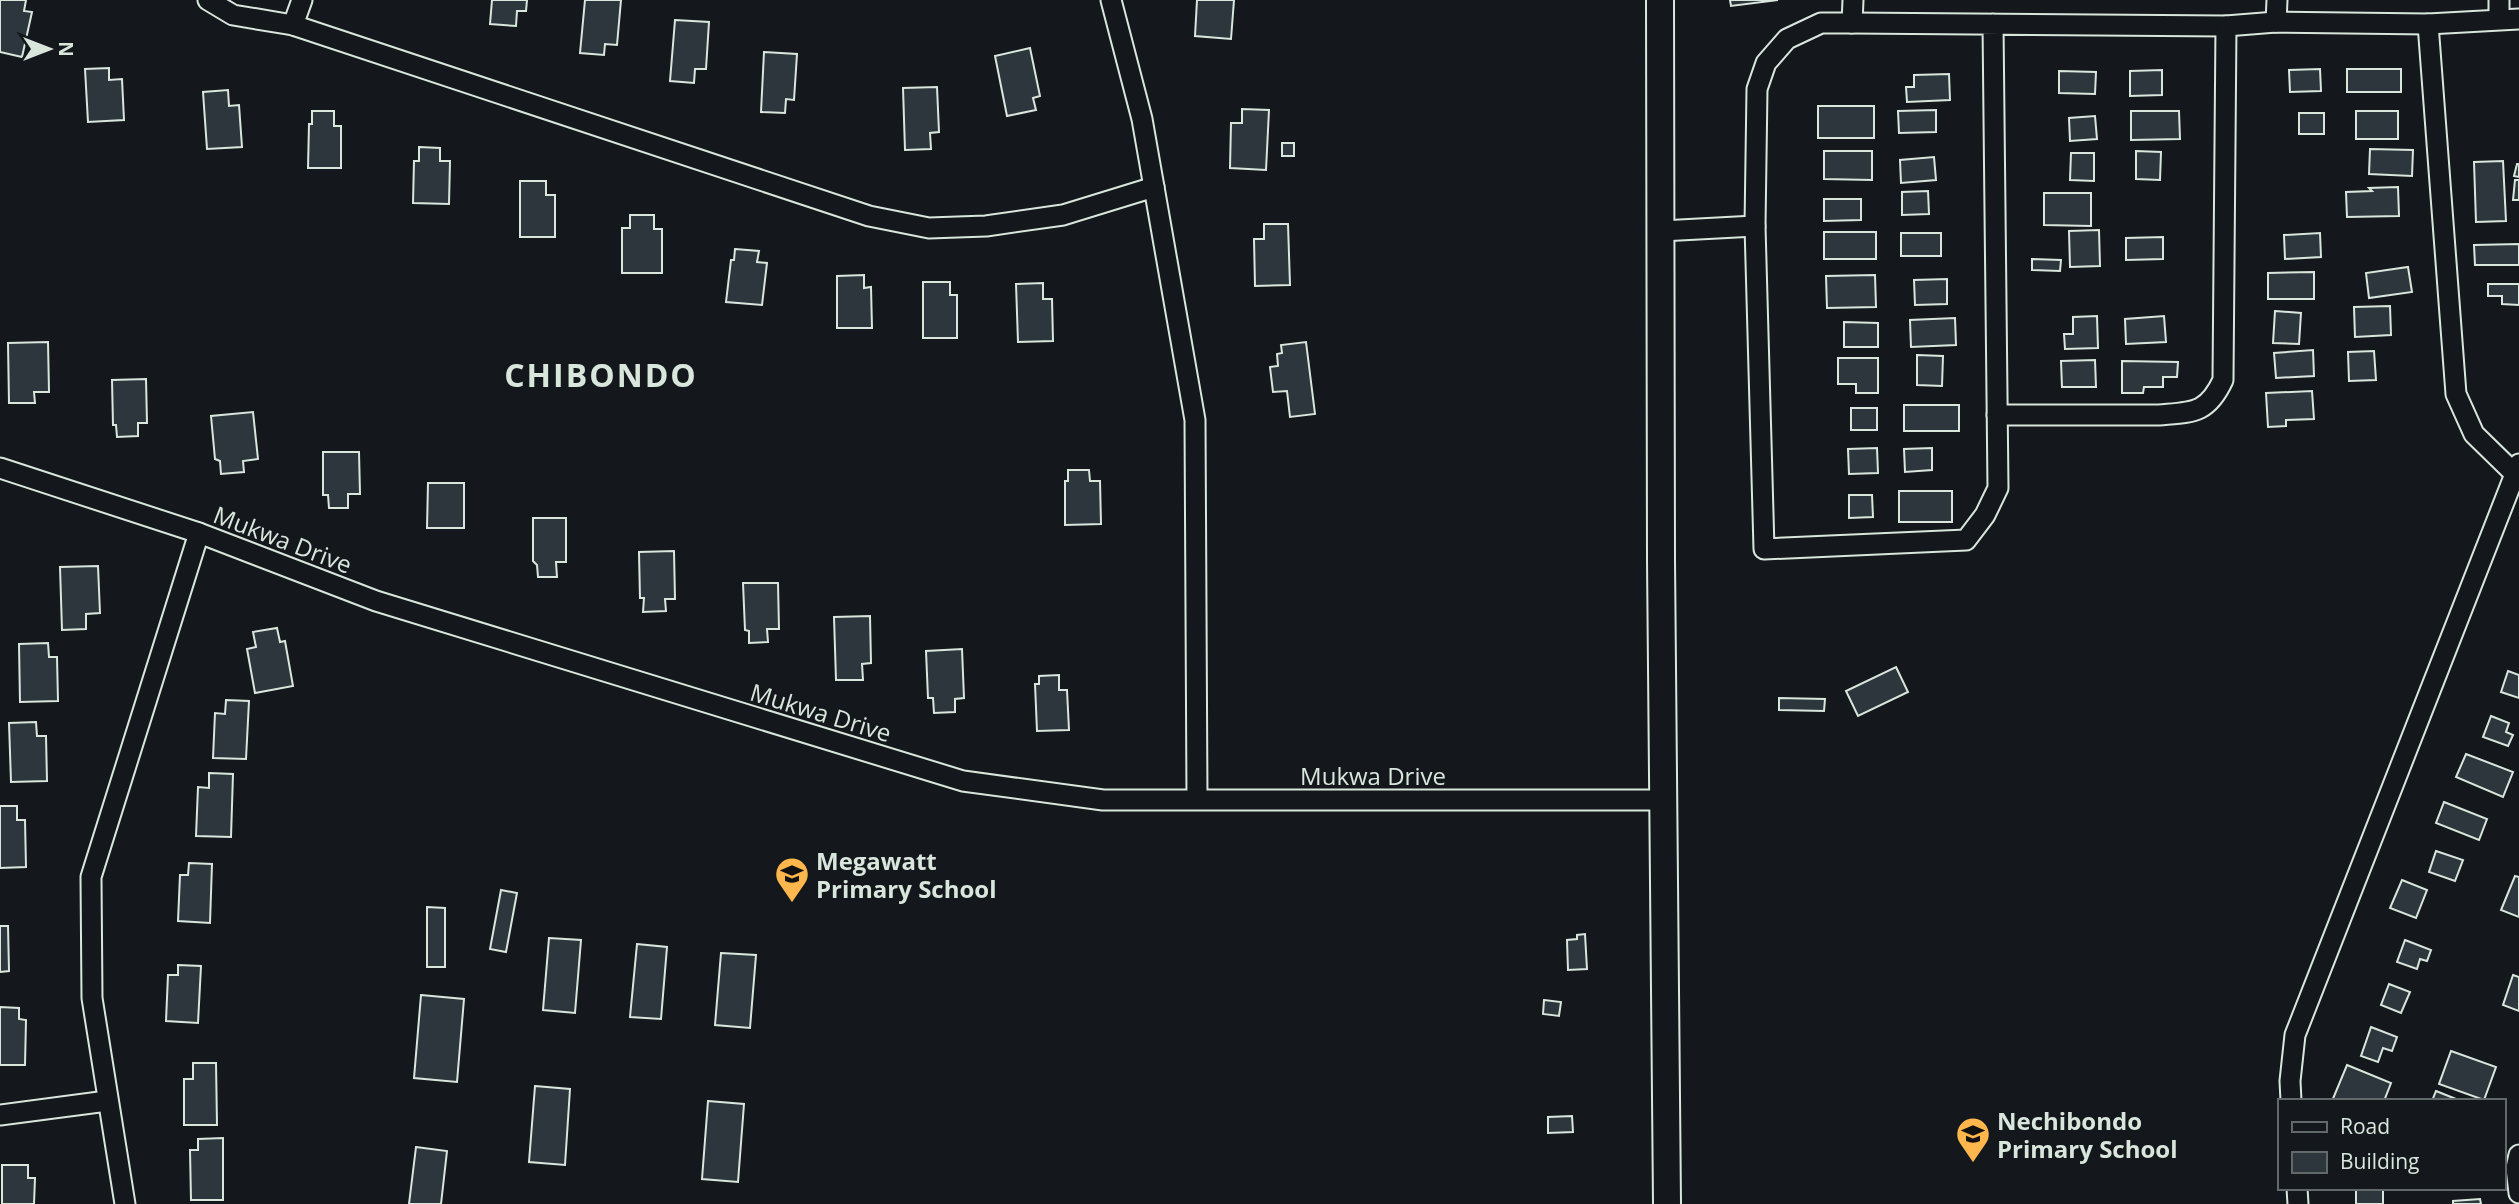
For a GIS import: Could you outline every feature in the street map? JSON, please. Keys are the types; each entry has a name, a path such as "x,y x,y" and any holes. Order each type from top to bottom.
{"street":[{"path":"208,0 233,15 293,26 869,216 929,228 985,226 1063,215 1154,187"},
{"path":"293,26 302,0"},
{"path":"1111,0 1142,119 1195,419 1197,799"},
{"path":"1660,0 1667,1204"},
{"path":"1852,23 1853,0"},
{"path":"2276,22 2277,0"},
{"path":"1993,24 1998,488 1985,515 1966,540 1764,549 1755,226 1757,89 1766,63 1787,39 1821,23 1993,24 2226,26 2276,22 2428,24 2499,10 2519,19"},
{"path":"2291,1099 2295,1035 2517,469 2474,434 2456,394 2428,24"},
{"path":"1997,415 2171,414 2204,408 2215,396 2223,380 2226,26"},
{"path":"1661,231 1755,226"},
{"name":"Mukwa Drive","path":"0,468 199,533 376,601 963,782 1103,800 1663,800"},
{"path":"125,1204 92,998 91,877 199,533"},
{"path":"0,1115 107,1101"},
{"path":"2514,1164 2519,1194"}],"building":[{"path":"0,0 26,0 24,11 32,12 22,57 0,52"},
{"path":"492,0 527,0 526,11 517,11 516,26 490,24"},
{"path":"585,0 621,0 617,45 605,44 604,55 580,53"},
{"path":"1197,0 1234,0 1231,39 1195,36"},
{"path":"1730,0 1778,0 1731,6"},
{"path":"675,20 709,22 706,69 695,69 694,83 670,81"},
{"path":"1030,48 1040,96 1033,98 1036,110 1007,116 995,56"},
{"path":"764,52 797,54 794,100 786,99 785,113 761,112"},
{"path":"109,68 109,80 122,79 124,120 88,122 85,69"},
{"path":"2320,69 2321,91 2290,92 2289,70"},
{"path":"2347,69 2401,69 2401,92 2347,92"},
{"path":"2162,70 2162,95 2130,96 2130,71"},
{"path":"2059,71 2096,72 2095,94 2059,93"},
{"path":"1949,74 1950,100 1907,102 1906,87 1914,87 1914,75"},
{"path":"937,87 939,132 930,133 931,149 905,150 903,88"},
{"path":"228,90 229,106 239,105 242,147 207,149 203,92"},
{"path":"1818,106 1874,106 1874,138 1818,138"},
{"path":"1242,109 1269,110 1266,170 1230,168 1231,123 1242,123"},
{"path":"1936,110 1936,132 1899,133 1898,111"},
{"path":"312,111 334,111 334,126 341,126 341,168 308,168"},
{"path":"2131,111 2179,111 2180,139 2131,140"},
{"path":"2356,111 2398,111 2398,139 2356,139"},
{"path":"2299,113 2324,113 2324,134 2299,134"},
{"path":"2095,116 2097,139 2070,141 2069,118"},
{"path":"1282,143 1294,143 1294,156 1282,156"},
{"path":"419,147 440,148 440,161 450,161 449,204 413,203 414,161 419,161"},
{"path":"2370,149 2413,150 2412,176 2369,174"},
{"path":"1824,151 1872,151 1872,180 1824,179"},
{"path":"2136,151 2161,152 2160,180 2136,179"},
{"path":"2071,153 2094,153 2094,181 2070,180"},
{"path":"1934,157 1936,180 1901,183 1900,160"},
{"path":"2503,161 2506,221 2476,222 2474,162"},
{"path":"2519,164 2519,177 2514,176"},
{"path":"2515,180 2519,180 2519,200 2513,200"},
{"path":"520,181 546,181 546,195 555,195 555,237 520,237"},
{"path":"2398,187 2399,216 2347,217 2346,192"},
{"path":"1928,191 1929,214 1902,215 1902,192"},
{"path":"2044,193 2091,193 2091,226 2044,225"},
{"path":"1824,199 1861,199 1861,220 1824,221"},
{"path":"630,215 654,215 654,229 662,229 662,273 622,273 622,228 630,228"},
{"path":"1264,224 1288,224 1290,285 1255,286 1254,239 1264,239"},
{"path":"2099,230 2100,266 2070,267 2069,231"},
{"path":"1824,232 1876,232 1876,259 1824,259"},
{"path":"1901,233 1941,233 1941,256 1901,256"},
{"path":"2320,233 2321,257 2285,259 2284,235"},
{"path":"2163,237 2163,259 2126,260 2126,238"},
{"path":"2519,244 2519,265 2475,265 2474,245"},
{"path":"735,249 759,251 757,262 767,263 762,305 726,302 731,260 734,260"},
{"path":"2032,259 2061,260 2060,271 2032,270"},
{"path":"2408,267 2412,292 2369,298 2366,273"},
{"path":"2314,272 2314,299 2268,299 2268,273"},
{"path":"864,275 864,288 871,287 872,328 837,328 837,276"},
{"path":"1875,275 1876,307 1827,308 1826,276"},
{"path":"1947,279 1947,304 1915,305 1914,280"},
{"path":"923,282 950,282 950,295 957,295 957,338 923,338"},
{"path":"1043,283 1043,299 1052,299 1053,341 1018,342 1016,284"},
{"path":"2488,284 2519,284 2519,305 2502,304 2502,296 2488,296"},
{"path":"2390,306 2391,335 2355,337 2354,307"},
{"path":"2275,311 2301,313 2299,344 2273,343"},
{"path":"2097,316 2098,348 2065,349 2064,334 2073,334 2073,317"},
{"path":"2164,316 2166,342 2126,344 2125,319"},
{"path":"1955,318 1956,345 1911,347 1910,320"},
{"path":"1844,322 1878,323 1878,347 1844,347"},
{"path":"48,342 49,392 34,392 35,403 9,403 8,343"},
{"path":"1306,342 1315,414 1290,417 1287,391 1273,392 1270,367 1278,366 1277,354 1282,353 1281,345"},
{"path":"2313,350 2314,376 2276,378 2274,353"},
{"path":"2374,351 2376,380 2349,381 2348,352"},
{"path":"1917,355 1943,356 1942,386 1917,385"},
{"path":"1838,358 1878,358 1878,393 1856,393 1856,384 1838,384"},
{"path":"2095,360 2096,387 2062,387 2061,361"},
{"path":"2122,361 2178,362 2177,377 2163,377 2163,387 2144,387 2143,393 2122,393"},
{"path":"146,379 147,423 138,423 138,436 117,437 116,425 113,425 112,380"},
{"path":"2312,391 2314,419 2286,420 2286,426 2268,427 2266,393"},
{"path":"1904,405 1959,405 1959,431 1904,431"},
{"path":"1851,408 1877,408 1877,430 1851,430"},
{"path":"253,412 258,459 243,461 244,472 221,474 220,461 215,459 211,416"},
{"path":"1877,448 1878,473 1849,474 1848,449"},
{"path":"1932,448 1932,470 1905,472 1904,449"},
{"path":"323,452 359,452 360,494 348,494 348,508 329,508 328,495 323,495"},
{"path":"1068,470 1089,470 1090,481 1100,481 1101,524 1065,525 1065,481 1068,481"},
{"path":"428,483 464,483 464,528 427,528"},
{"path":"1899,491 1952,491 1952,522 1899,522"},
{"path":"1849,495 1872,495 1873,517 1849,518"},
{"path":"533,518 566,518 566,562 556,562 557,577 538,577 537,565 533,561"},
{"path":"674,551 675,599 665,599 666,611 643,612 639,552"},
{"path":"98,566 100,613 86,614 86,629 62,630 60,567"},
{"path":"743,583 778,583 779,629 767,629 768,642 749,643 749,631 745,630"},
{"path":"870,616 871,663 862,664 863,680 836,680 834,617"},
{"path":"277,628 280,642 285,641 293,686 255,693 247,649 256,647 253,632"},
{"path":"48,643 49,657 57,657 58,701 20,702 19,644"},
{"path":"962,649 964,698 955,699 955,712 934,713 933,698 928,698 926,651"},
{"path":"1896,667 1908,692 1858,716 1846,691"},
{"path":"2508,671 2519,675 2519,698 2501,692"},
{"path":"1059,675 1059,690 1067,690 1069,730 1037,731 1035,684 1039,684 1039,676"},
{"path":"1779,698 1825,699 1824,711 1779,710"},
{"path":"226,700 249,701 246,759 213,758 215,713 225,714"},
{"path":"2491,716 2509,723 2506,732 2513,735 2508,746 2483,737"},
{"path":"36,722 37,736 46,736 47,781 11,782 9,723"},
{"path":"2466,754 2513,772 2503,797 2456,777"},
{"path":"209,773 233,774 231,837 196,836 198,787 209,788"},
{"path":"2444,802 2487,819 2479,840 2436,823"},
{"path":"0,806 17,806 17,820 25,820 26,867 0,868"},
{"path":"2436,851 2463,860 2455,881 2429,872"},
{"path":"189,863 212,864 210,923 178,921 180,875 188,875"},
{"path":"2515,876 2519,877 2519,917 2501,910"},
{"path":"2402,880 2427,890 2416,918 2390,908"},
{"path":"501,890 517,893 506,952 490,949"},
{"path":"427,907 445,908 445,967 427,967"},
{"path":"0,926 8,926 9,971 0,972"},
{"path":"1585,934 1587,969 1568,970 1567,940 1577,939 1577,935"},
{"path":"549,938 581,940 575,1013 543,1010"},
{"path":"2405,940 2431,950 2427,961 2420,959 2417,969 2397,962"},
{"path":"637,944 667,947 661,1019 630,1017"},
{"path":"721,953 756,955 750,1028 715,1025"},
{"path":"178,965 201,966 198,1023 166,1021 168,975 178,975"},
{"path":"2513,975 2519,977 2519,1011 2503,1005"},
{"path":"2389,984 2410,992 2401,1013 2381,1005"},
{"path":"421,995 464,999 457,1082 414,1078"},
{"path":"1544,1000 1561,1002 1559,1016 1543,1014"},
{"path":"0,1007 19,1008 19,1019 26,1020 25,1065 0,1065"},
{"path":"2371,1027 2397,1037 2392,1051 2383,1048 2378,1062 2361,1056"},
{"path":"2451,1051 2496,1067 2484,1099 2439,1084"},
{"path":"193,1063 216,1063 217,1125 184,1125 184,1079 193,1079"},
{"path":"2347,1065 2391,1083 2385,1099 2333,1099"},
{"path":"535,1086 570,1089 565,1165 529,1162"},
{"path":"2436,1091 2456,1099 2433,1099"},
{"path":"708,1101 744,1104 738,1182 702,1179"},
{"path":"1572,1116 1573,1132 1548,1133 1548,1117"},
{"path":"223,1138 223,1200 191,1200 190,1150 198,1150 198,1139"},
{"path":"416,1147 447,1151 441,1204 409,1204"},
{"path":"2,1165 28,1165 28,1178 35,1178 34,1204 2,1204"},
{"path":"2356,1190 2383,1190 2383,1204 2356,1204"},
{"path":"2480,1199 2481,1204 2453,1204 2453,1201"}],"place":[{"name":"Megawatt Primary School","path":"792,904"},
{"name":"Nechibondo Primary School","path":"1973,1164"}],"district":[{"name":"CHIBONDO","path":"601,374"}]}
